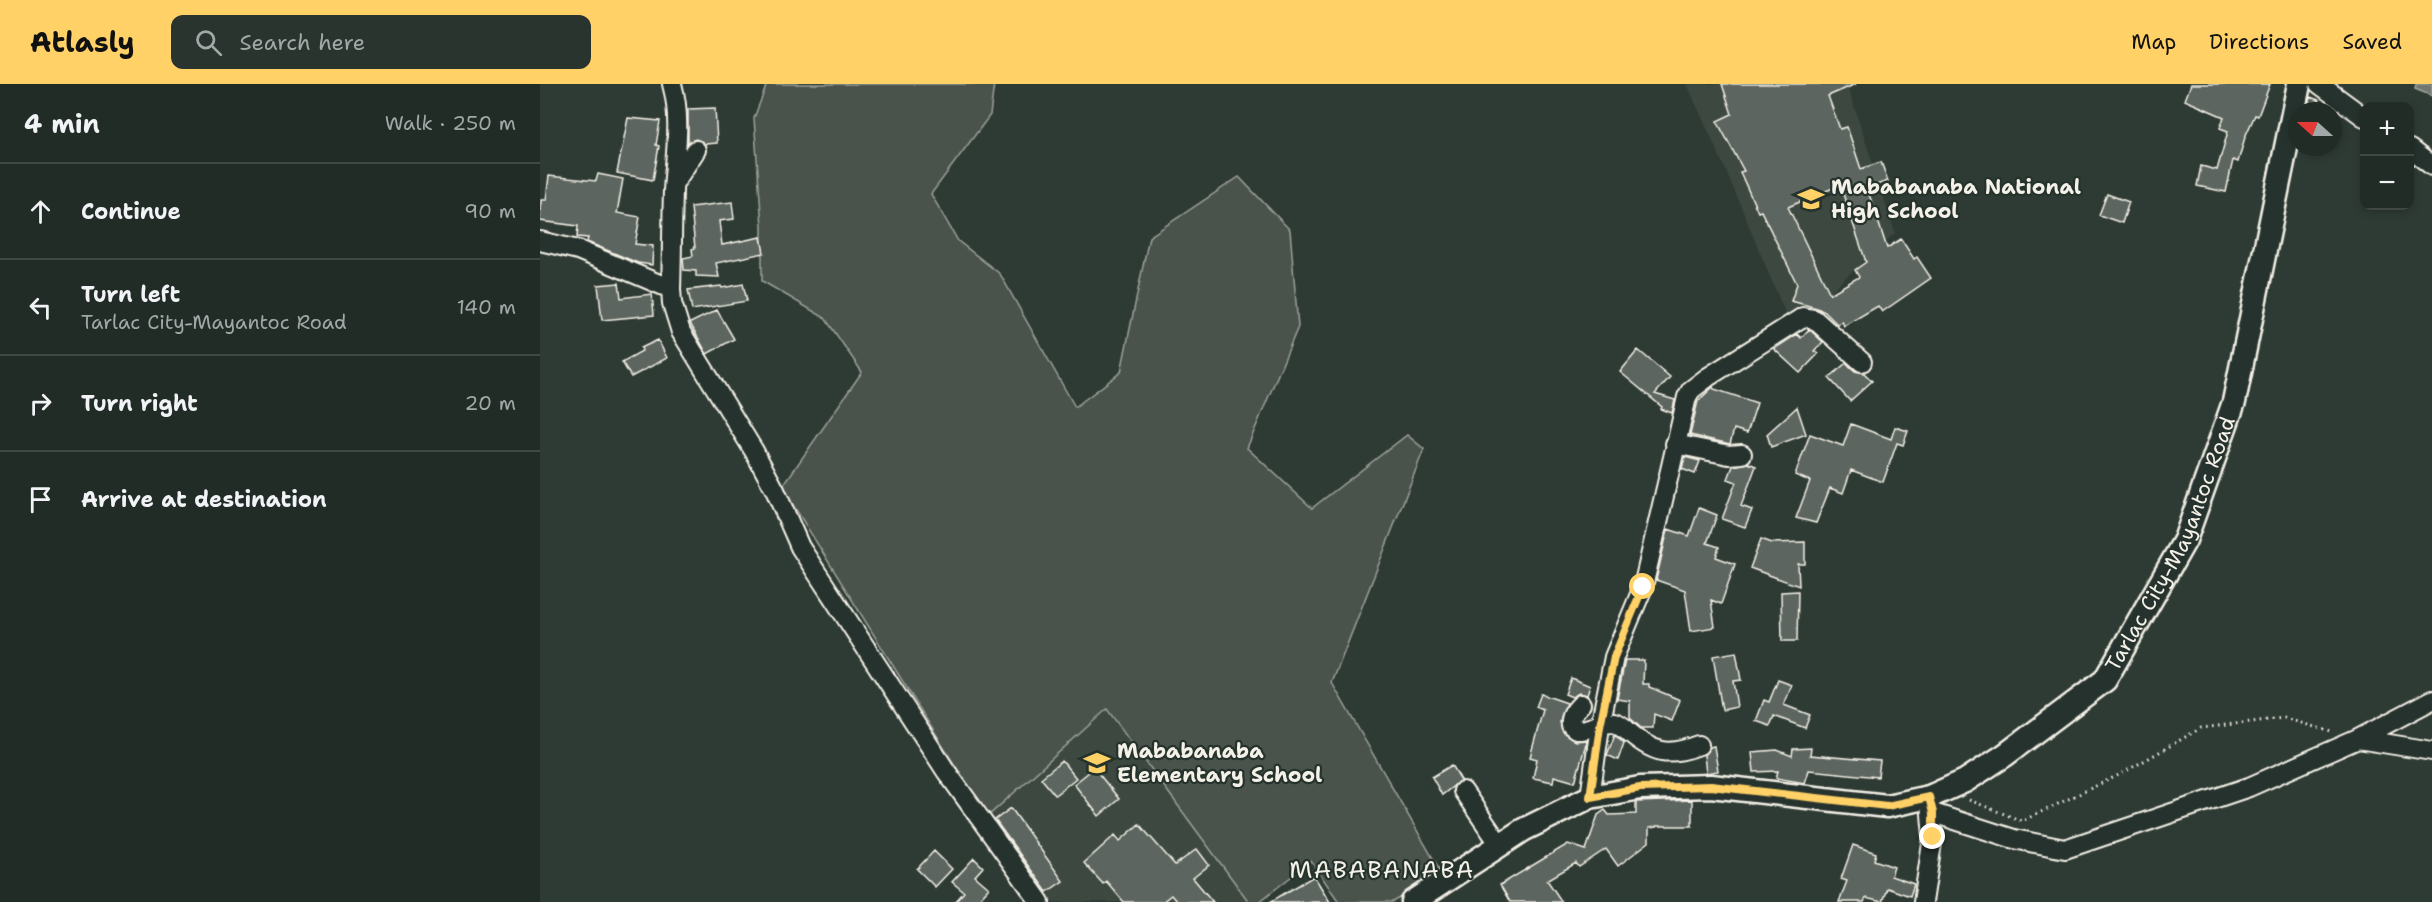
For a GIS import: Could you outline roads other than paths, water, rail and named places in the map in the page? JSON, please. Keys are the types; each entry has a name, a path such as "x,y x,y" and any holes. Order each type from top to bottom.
{"main road":[{"name":"Tarlac City-Mayantoc Road","path":"1413,902 1553,813 1590,797 1640,788 1711,786 1887,806 1936,800 2005,755 2105,680 2186,540 2234,402 2299,84"}],"street":[{"path":"2319,84 2360,114"},
{"path":"674,85 677,152 673,189 671,289 672,303 681,332 754,451 775,490 800,547 946,771 1040,902"},
{"path":"673,189 679,175 696,150"},
{"path":"2414,153 2432,166"},
{"path":"540,241 578,250 671,289"},
{"path":"1590,797 1600,726 1614,657 1643,587 1675,444 1687,397 1691,390 1803,317 1814,319 1862,362"},
{"path":"1675,444 1729,455 1742,454"},
{"path":"1923,902 1936,800 2014,839 2065,849 2249,787 2358,740 2432,700"},
{"path":"1581,704 1574,711 1570,720 1571,726 1576,730 1582,731 1612,722 1620,724 1646,747 1656,751 1684,751 1699,745"},
{"path":"2358,740 2432,751"},
{"path":"1463,792 1500,845"}],"place":[{"name":"Mababanaba National High School","path":"1811,199"},
{"name":"Mababanaba Elementary School","path":"1097,763"}],"district":[{"name":"MABABANABA","path":"1382,870"}]}
